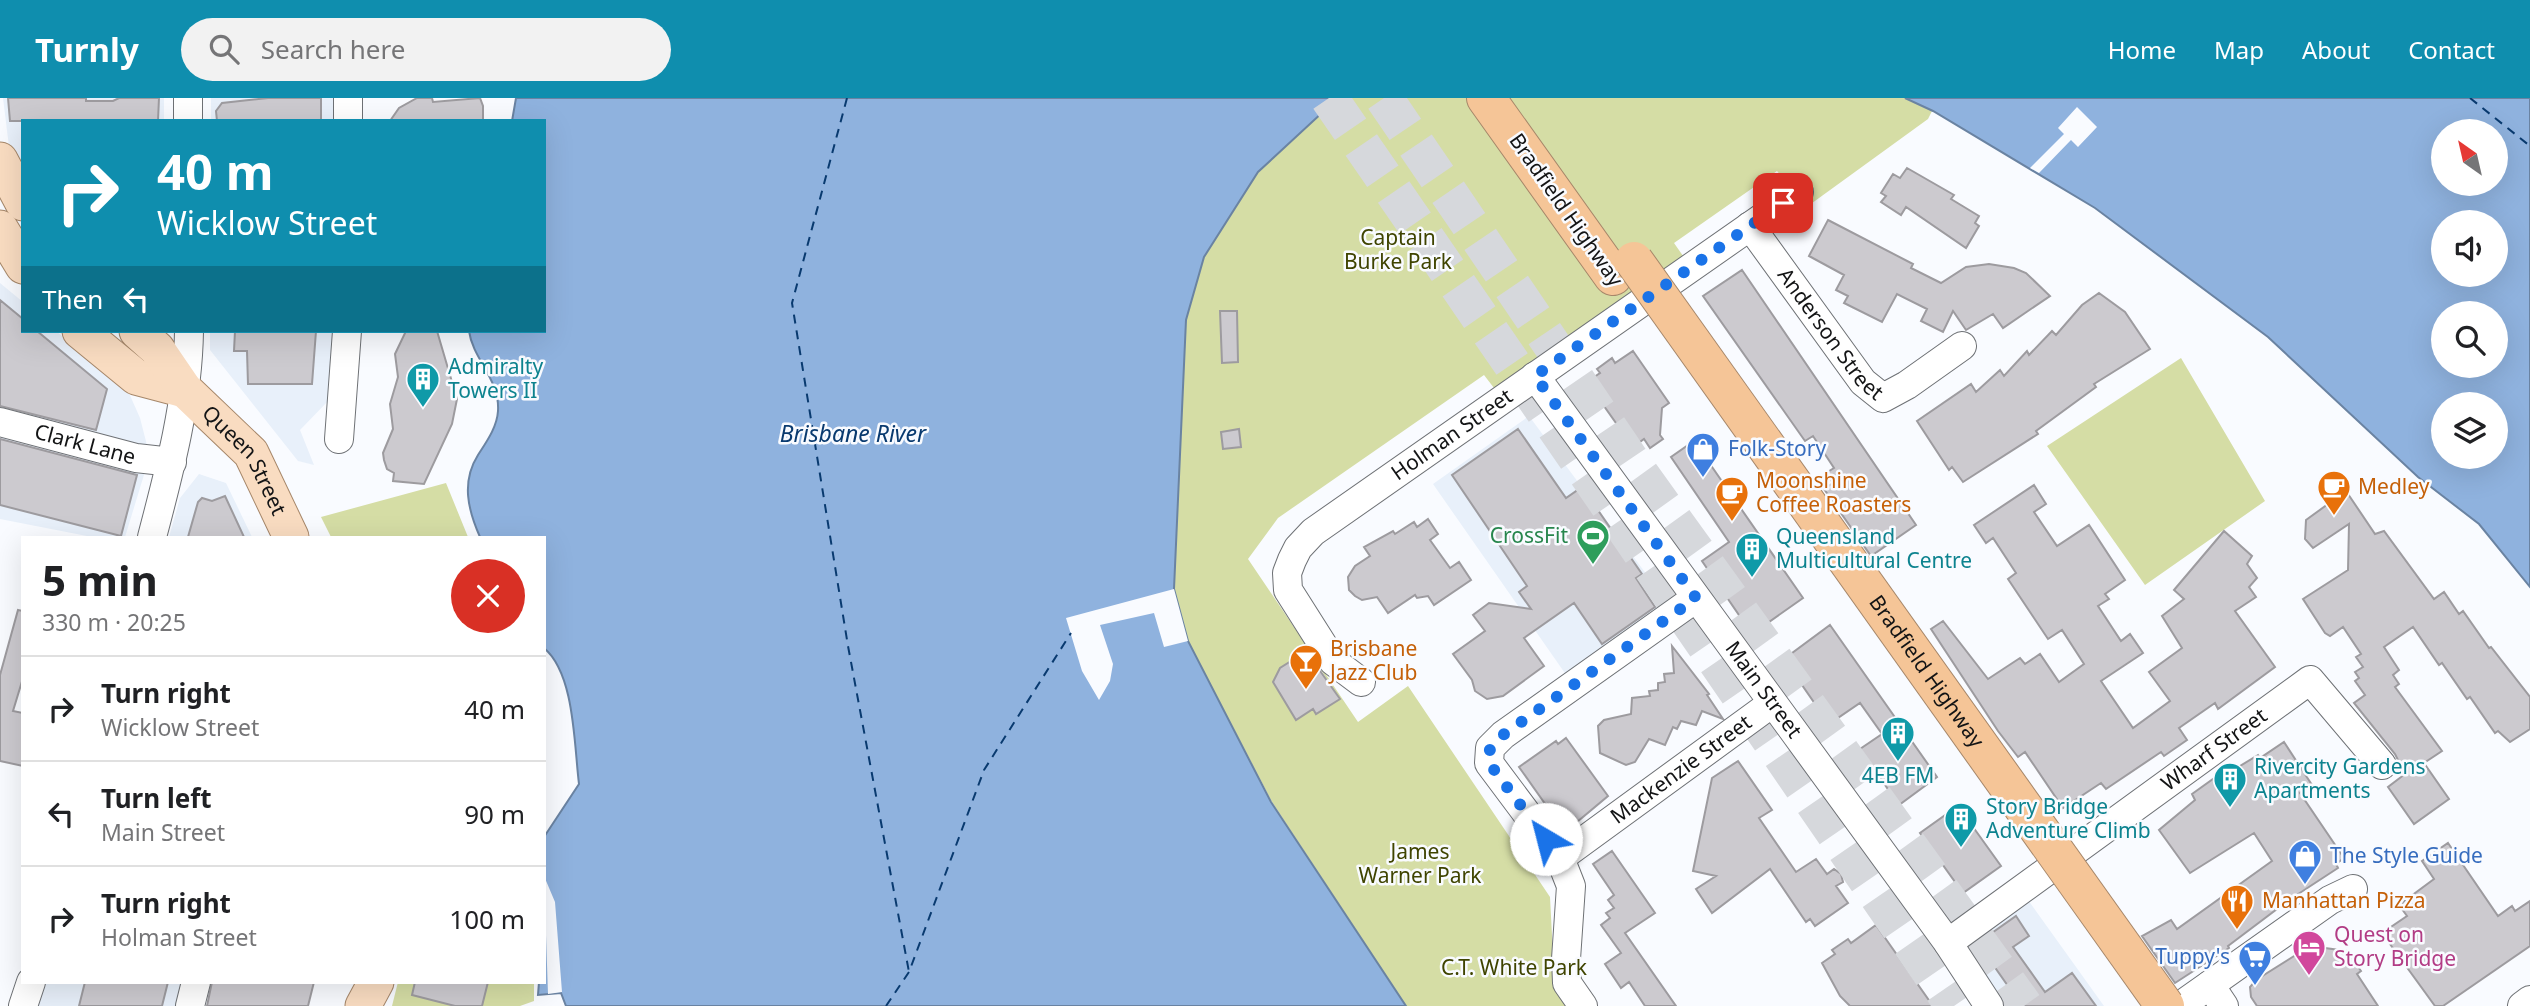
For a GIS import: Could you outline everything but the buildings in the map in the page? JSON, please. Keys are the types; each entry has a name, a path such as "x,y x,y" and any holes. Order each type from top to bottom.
{"highway":[{"name":"Bradfield Highway","path":"1486,98 2133,1006"},
{"name":"Bradfield Highway","path":"1518,98 2165,1006"}],"main road":[{"path":"0,160 21,199"},
{"path":"0,228 21,263"},
{"name":"Queen Street","path":"82,333 136,377 185,390"},
{"name":"Queen Street","path":"139,333 157,349 185,390 251,453 291,536"},
{"path":"363,1006 375,984"},
{"path":"372,1006 376,984"}],"street":[{"path":"188,98 188,119"},
{"path":"348,98 348,119"},
{"name":"Holman Street","path":"1361,682 1333,661 1288,590 1287,573 1298,548 1313,532 1455,436 1535,376 1799,192"},
{"name":"Anderson Street","path":"1750,226 1863,382 1883,398 1907,385 1962,346"},
{"path":"152,536 172,462 185,390 189,333"},
{"path":"339,439 346,333"},
{"name":"Main Street","path":"1535,376 1771,704 1948,943 1989,1006"},
{"name":"Clark Lane","path":"0,422 136,458 172,462"},
{"path":"1583,1006 1567,983 1571,886 1560,858 1489,763 1490,748 1503,735 1696,598"},
{"name":"Wharf Street","path":"1948,943 2310,680 2382,765"},
{"name":"Mackenzie Street","path":"1560,858 1771,704"},
{"path":"2180,1006 2217,995 2329,900 2354,889"},
{"path":"23,1006 30,984"},
{"path":"190,1006 196,984"},
{"path":"2522,1006 2530,1000"}],"shaded area":[{"path":"3,98 164,98 164,119 21,119 21,173 10,155"},
{"path":"211,98 334,98 334,119 211,119"},
{"path":"0,283 21,300 21,333 58,333 129,393 140,418 149,453 0,412"},
{"path":"210,333 332,333 331,398 300,430 314,465 298,461 210,350"},
{"path":"1529,416 1670,606 1569,679 1433,484"},
{"path":"0,427 147,465 125,536 87,536 0,519"},
{"path":"199,474 226,483 252,536 169,536 180,498"},
{"path":"2028,900 2104,1006 2007,1006 1964,947"},
{"path":"42,984 185,984 179,1006 36,1006"}],"green space":[{"name":"Captain Burke Park","path":"1338,98 1905,98 1932,111 1928,119 1808,206 1777,171 1674,243 1688,263 1494,388 1484,375 1278,518 1248,559 1358,722 1408,686 1550,897 1554,974 1570,1006 1406,1006 1272,802 1188,641 1174,589 1186,320 1204,257 1258,172","holes":["1299,656 1303,662 1315,660 1339,699 1316,714 1313,709 1296,719 1273,682 1280,668"]},
{"path":"2181,358 2265,501 2145,585 2047,446"},
{"path":"446,483 468,536 330,536 321,517"},
{"path":"398,984 534,984 534,1001 520,1006 392,1006"}],"water":[{"name":"Brisbane River","path":"516,98 1338,98 1258,172 1204,257 1186,320 1174,589 1188,641 1271,802 1406,1006 566,1006 561,993 538,995 539,984 546,984 546,834 579,784 574,731 562,675 546,650 546,536 480,536 468,496 469,475 494,428 498,411 495,389 469,333 546,333 546,119 512,119"},
{"path":"1905,98 2530,98 2530,587 2479,524 2418,477 2268,337 2095,208 1933,111"}],"pier":[{"path":"2077,107 2097,127 2078,147 2071,140 2039,173 2030,168 2064,134 2058,128"},
{"path":"1174,589 1188,641 1164,647 1154,613 1100,625 1113,664 1110,681 1099,700 1082,671 1066,618"},
{"path":"546,881 555,902 562,992 548,994"}],"ferry route":[{"path":"847,98 792,303 848,646 909,972"},
{"path":"2470,98 2530,146"},
{"path":"886,1006 909,972 984,770 1071,633"}],"tunnel":[{"path":"1329,98 1954,1006"},
{"path":"1384,98 1637,470 2024,1006"}],"place":[{"name":"Admiralty Towers II","path":"423,409"},
{"name":"Folk-Story","path":"1703,479"},
{"name":"Medley","path":"2334,517"},
{"name":"Moonshine Coffee Roasters","path":"1732,523"},
{"name":"CrossFit","path":"1593,566"},
{"name":"Queensland Multicultural Centre","path":"1752,579"},
{"name":"Brisbane Jazz Club","path":"1306,691"},
{"name":"4EB FM","path":"1898,763"},
{"name":"Rivercity Gardens Apartments","path":"2230,809"},
{"name":"Story Bridge Adventure Climb","path":"1961,849"},
{"name":"The Style Guide","path":"2305,886"},
{"name":"Manhattan Pizza","path":"2237,931"},
{"name":"Quest on Story Bridge","path":"2309,977"},
{"name":"Tuppy's","path":"2255,987"}],"route":[{"path":"1546,839 1489,763 1490,748 1503,735 1696,598 1535,376 1783,203"}],"park label":[{"name":"James Warner Park","path":"1420,864"},
{"name":"C.T. White Park","path":"1514,968"}]}
